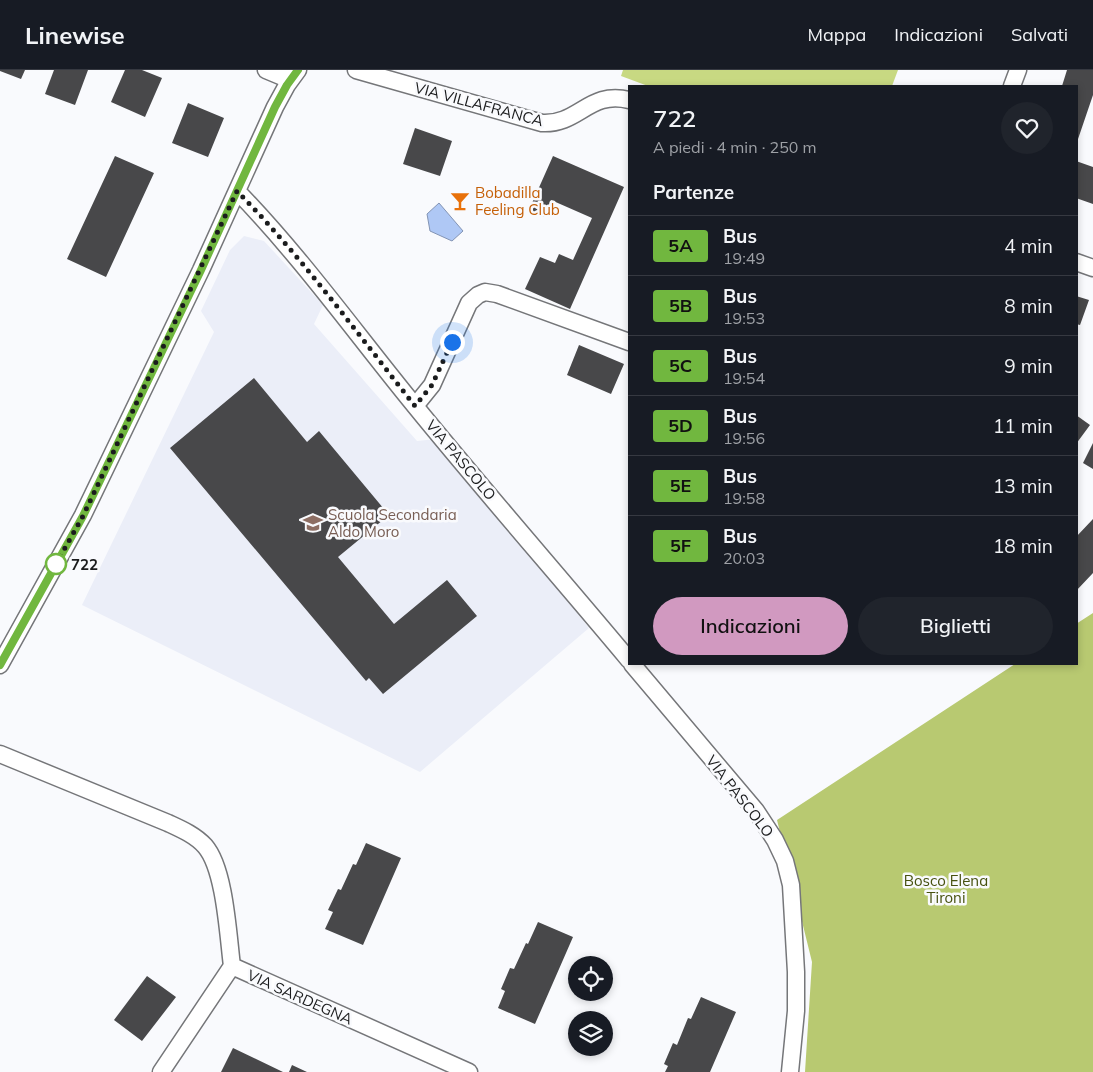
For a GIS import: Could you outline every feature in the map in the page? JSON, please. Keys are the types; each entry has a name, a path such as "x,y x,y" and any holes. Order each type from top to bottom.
{"street":[{"path":"0,665 83,516 275,107 294,75 266,70"},
{"name":"VIA VILLAFRANCA","path":"356,70 537,122 562,121 602,99 628,100"},
{"path":"1012,85 1018,70"},
{"name":"VIA PASCOLO","path":"237,191 296,255 415,406 628,659"},
{"path":"1078,263 1093,268"},
{"path":"415,406 432,385 469,303 485,292 497,294 628,342"},
{"name":"VIA PASCOLO","path":"633,665 756,812 775,840 785,861 791,885 796,972 796,1011 790,1072"},
{"name":"VIA SARDEGNA","path":"0,754 168,823 199,840 212,856 219,874 232,966 470,1072"},
{"path":"161,1072 232,966"}],"shaded area":[{"name":"Scuola Secondaria Aldo Moro","path":"244,236 264,241 323,305 314,324 417,441 436,439 589,628 420,772 82,605 214,332 201,311 230,250"}],"green space":[{"path":"623,70 898,70 892,85 645,85 621,76"},
{"name":"Bosco Elena Tironi","path":"1093,613 1093,1072 805,1072 812,962 777,820 1013,665 1078,665 1078,623"}],"water":[{"path":"439,203 463,231 452,241 430,231 427,214"}],"building":[{"path":"0,70 25,70 21,79"},
{"path":"54,70 88,70 75,105 45,94"},
{"path":"125,70 142,70 162,78 145,117 111,102"},
{"path":"1067,70 1093,70 1093,95 1078,139 1078,85 1062,85"},
{"path":"188,103 224,118 208,157 172,143"},
{"path":"415,128 452,141 440,176 403,164"},
{"path":"115,156 154,173 106,277 67,259"},
{"path":"553,156 624,187 570,309 525,289 540,257 555,263 559,254 573,260 592,218 551,200 544,217 529,210"},
{"path":"1078,162 1093,167 1093,204 1078,199"},
{"path":"1078,297 1089,300 1080,325 1078,324"},
{"path":"579,345 624,364 611,394 567,375"},
{"name":"Scuola Secondaria Aldo Moro","path":"254,378 307,442 319,431 389,515 338,557 394,624 447,580 477,616 383,694 369,678 366,681 170,448"},
{"path":"1078,416 1090,425 1078,441"},
{"path":"1093,443 1093,469 1083,463"},
{"path":"1093,519 1093,573 1078,589 1078,535"},
{"path":"366,843 401,858 363,945 325,929 333,912 328,910 338,889 341,890 353,864 356,865"},
{"path":"538,922 573,937 535,1024 498,1008 505,991 501,989 510,968 514,969"},
{"path":"147,976 176,997 142,1041 114,1020"},
{"path":"701,997 736,1012 710,1072 665,1072 668,1066 664,1064 673,1043 677,1045 688,1018 691,1019"},
{"path":"233,1048 283,1072 221,1072"},
{"path":"292,1065 307,1072 289,1072"}],"bus line":[{"name":"5A","path":"0,665 83,516 201,270 275,107 298,70"}],"place":[{"name":"Bobadilla Feeling Club","path":"460,201"},
{"name":"Scuola Secondaria Aldo Moro","path":"313,523"},
{"name":"722","path":"56,564"}],"route":[{"path":"56,564 83,516 237,191 296,255 415,406 432,385 452,342"}]}
